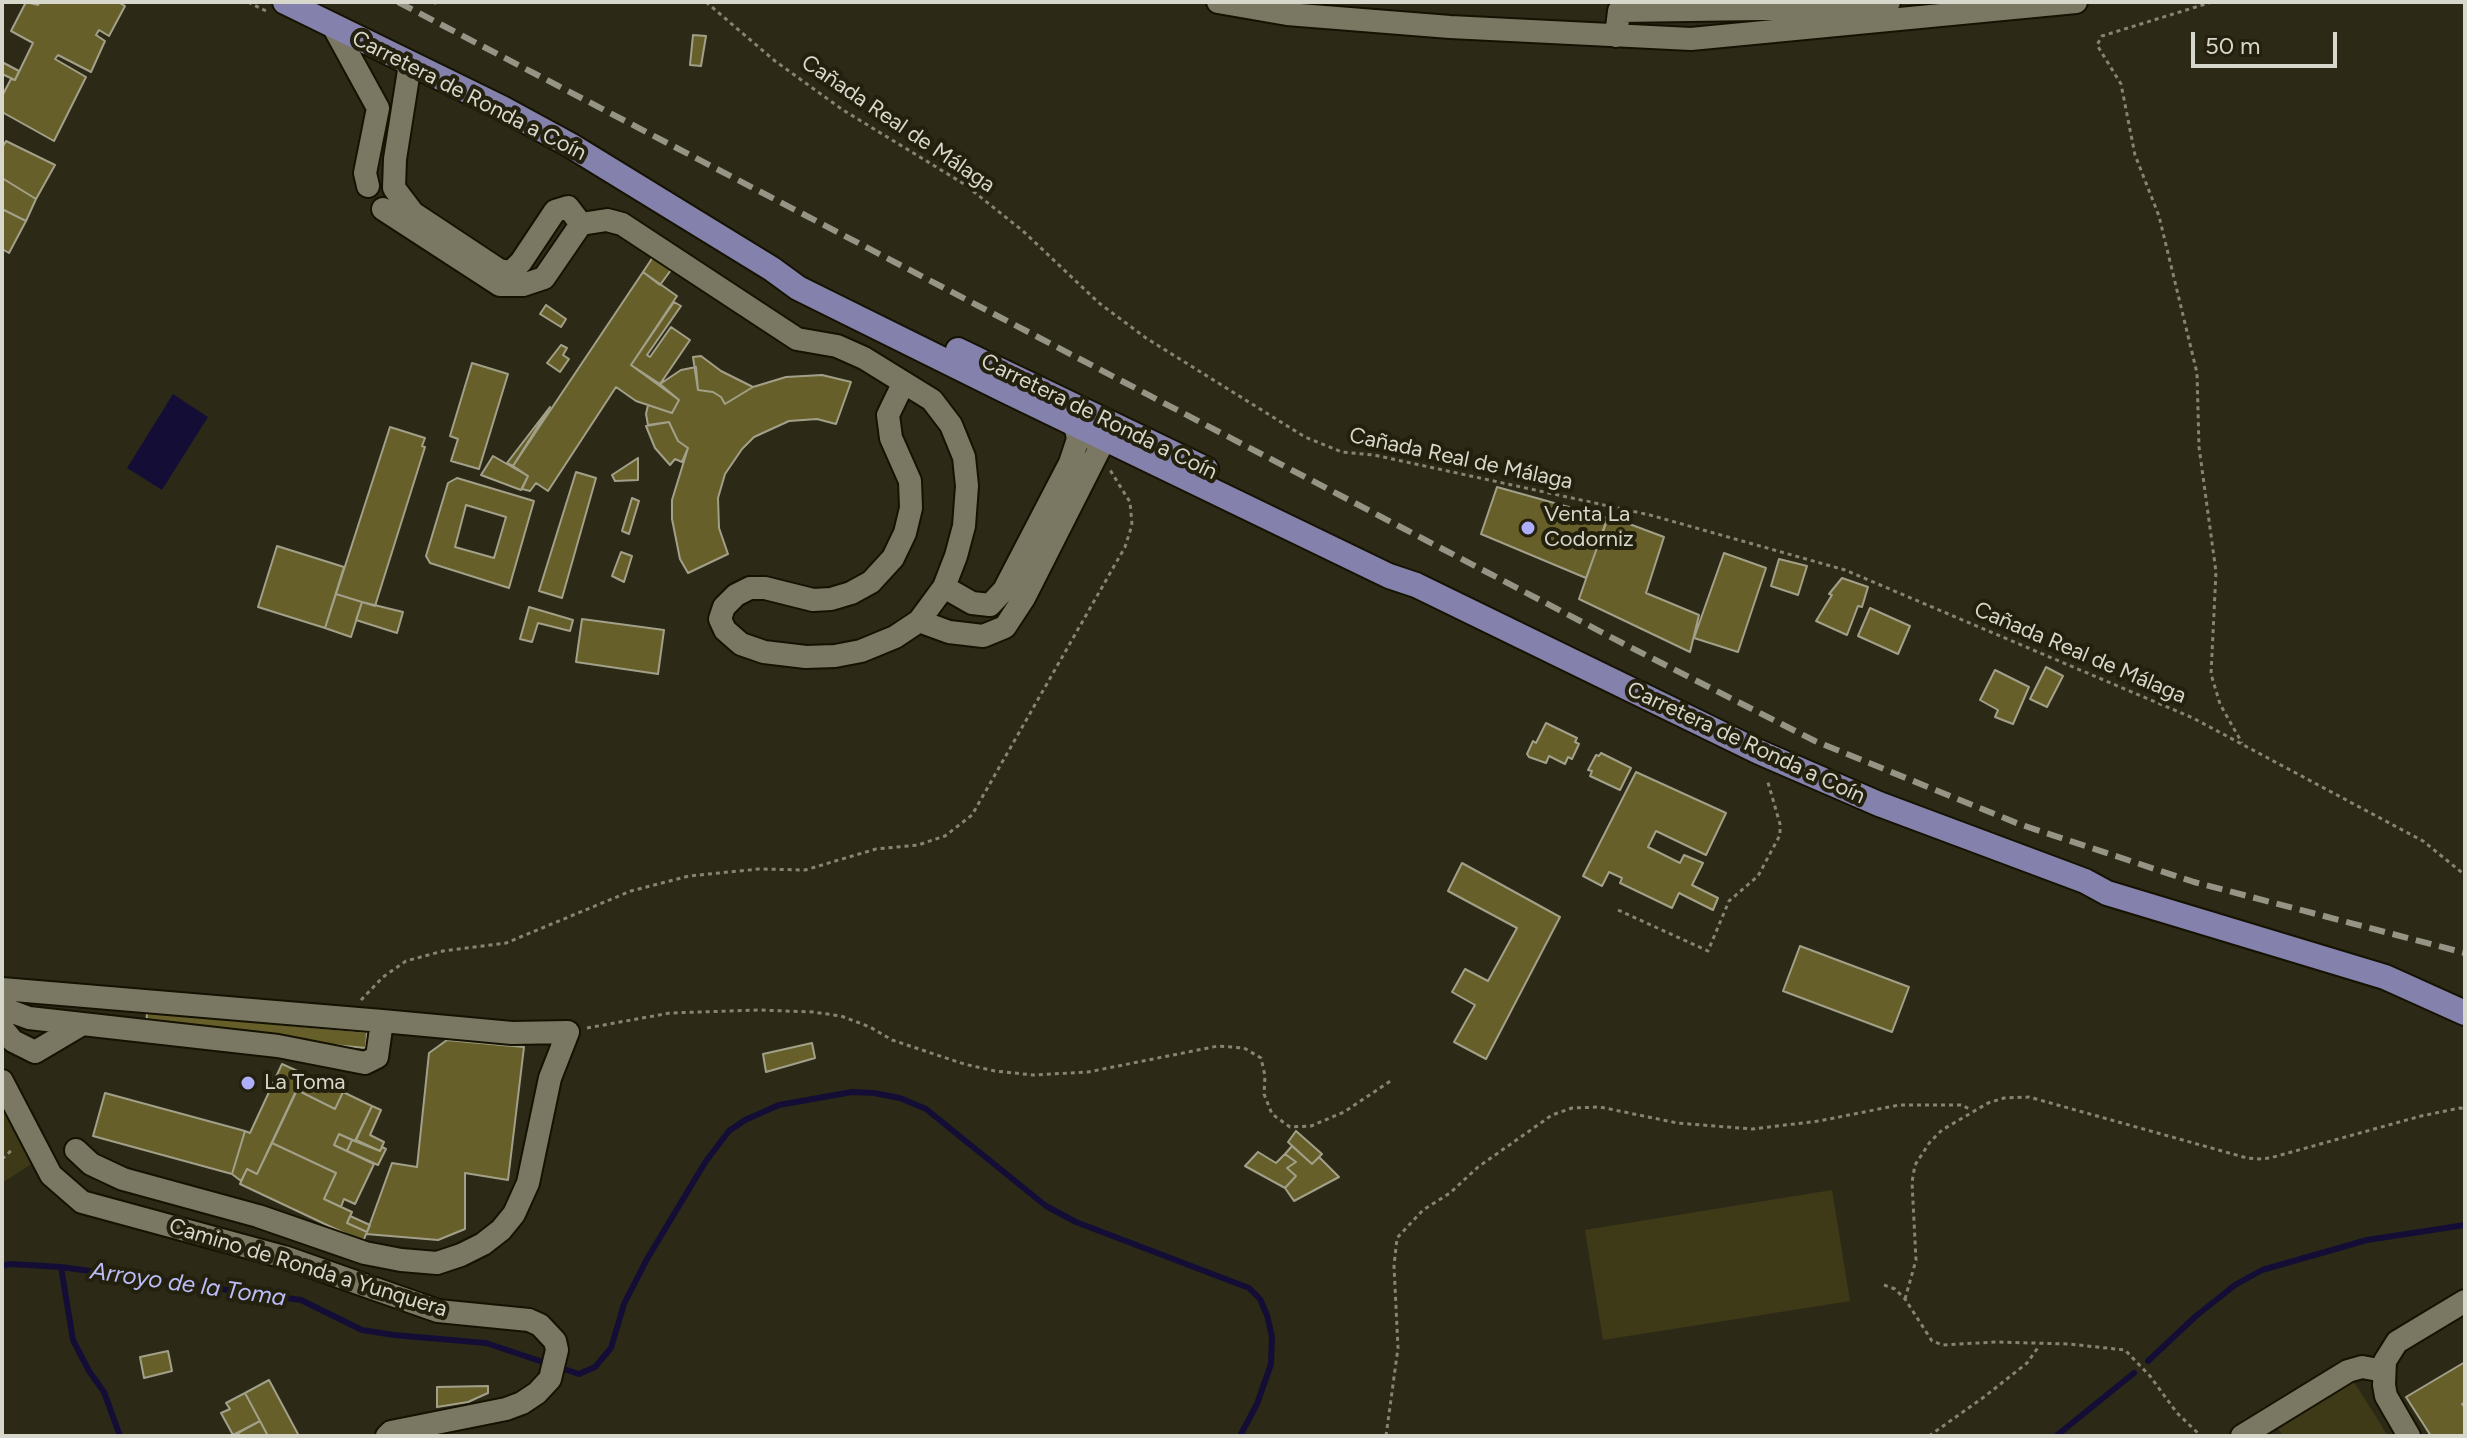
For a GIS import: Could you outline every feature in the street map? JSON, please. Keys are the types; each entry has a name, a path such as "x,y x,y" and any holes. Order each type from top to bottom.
{"main road":[{"name":"Carretera de Ronda a Coín","path":"285,2 570,145 798,288 1093,441 1389,576 1416,585"},
{"name":"Carretera de Ronda a Coín","path":"772,269 925,334 1170,450 1378,560 1416,585 1759,752 1933,826 2085,881 2320,942 2378,961 2465,997"},
{"path":"1023,381 1050,403 1090,423 1093,441 1109,432 1147,450 1170,450"},
{"name":"Carretera de Ronda a Coín","path":"2085,881 2107,893 2193,921 2385,977 2465,1013"}],"street":[{"path":"1218,2 1287,14 1691,39 2073,2"},
{"path":"1616,36 1619,11 1831,8 1889,2"},
{"path":"333,26 378,108 365,173 368,186 365,195 376,209 383,209 500,285 523,285 544,278 581,224 607,220 622,224 797,339 837,346 864,358 932,400 951,425 964,457 967,486 964,526 944,587 919,621 895,637 861,651 835,656 806,657 764,652 741,644 725,630 720,619 724,607 736,595 750,588 765,588 813,600 831,599 871,582 893,558 905,533 911,508 910,481 891,438 888,415 903,384"},
{"path":"383,209 393,201 395,159 410,64"},
{"path":"368,186 383,179 413,213 499,270 511,272 521,262 555,211 568,207 581,224"},
{"path":"944,587 972,603 990,605 1004,590 1070,463 1093,441"},
{"path":"919,621 949,632 983,636 1005,627 1024,598 1093,441"},
{"path":"2,989 350,1012 382,1021 512,1033 568,1032 550,1078 528,1183 514,1214 501,1230 483,1244 437,1263 365,1253 258,1216 123,1179 91,1164 76,1150"},
{"path":"2,1008 29,1018 79,1026 278,1046 365,1063 377,1057 382,1021"},
{"path":"2,1028 13,1041 35,1052 79,1026"},
{"name":"Camino de Ronda a Yunquera","path":"2,1081 51,1175 82,1202 284,1257 438,1311 529,1320 548,1331 555,1341 557,1350 550,1379 537,1393 506,1409 391,1432 387,1436"},
{"path":"2409,1436 2386,1396 2384,1371 2390,1352 2397,1342 2465,1301"},
{"path":"2242,1436 2348,1371 2362,1367 2384,1371"}],"path":[{"name":"Cañada Real de Málaga","path":"706,2 775,61 843,110 964,184 1023,231 1099,303 1146,338 1305,437 1342,452 1374,455 1650,515 1845,570 2193,718 2423,841 2465,875"},
{"path":"2212,2 2102,36 2097,45 2121,84 2135,155 2159,216 2197,373 2199,447 2216,572 2211,674 2220,704 2244,746"},
{"path":"350,1012 383,977 406,961 443,951 506,943 631,891 689,876 759,869 805,870 876,849 918,845 945,836 972,815 1125,547 1132,525 1130,502 1093,441"},
{"path":"1618,910 1708,951 1729,901 1758,876 1780,835 1780,824 1759,752"},
{"path":"568,1032 670,1013 813,1012 841,1016 892,1040 964,1064 1033,1075 1088,1072 1218,1046 1244,1048 1261,1058 1265,1076 1264,1094 1272,1114 1290,1127 1311,1126 1344,1112 1392,1080"},
{"path":"1905,1299 1916,1260 1912,1182 1915,1165 1930,1142 1972,1110 2004,1098 2029,1097 2259,1159 2421,1116 2465,1109"},
{"path":"1386,1436 1398,1348 1394,1266 1397,1238 1423,1210 1552,1115 1572,1108 1600,1107 1677,1123 1752,1129 1819,1121 1899,1105 1961,1105 1972,1110"},
{"path":"2,1159 14,1151 8,1140"},
{"path":"1884,1285 1895,1289 1905,1299 1932,1341 1943,1345 1995,1342 2069,1344 2125,1350 2150,1376 2177,1413 2201,1436"},
{"path":"1929,1436 2027,1363 2041,1345"}],"shaded area":[{"path":"173,394 208,417 162,490 127,468"},
{"path":"2,1099 36,1161 2,1183"},
{"path":"1832,1190 1850,1301 1603,1340 1585,1230"},
{"path":"2349,1374 2388,1436 2283,1436 2274,1422"}],"building":[{"path":"26,2 38,5 40,2 118,2 125,6 109,36 99,30 96,35 105,41 91,72 58,55 55,59 86,77 54,141 2,112 2,96 11,79 15,80 33,43 11,31"},
{"path":"693,35 706,36 701,66 690,65"},
{"path":"2,62 19,71 15,80 2,74"},
{"path":"6,141 55,165 36,199 2,178 2,148"},
{"path":"2,178 36,199 26,221 2,209"},
{"path":"2,209 26,221 9,253 2,249"},
{"path":"653,257 671,270 660,285 643,272"},
{"path":"643,272 677,296 631,365 679,400 672,413 636,401 616,387 548,491 536,483 530,491 522,489 528,476 513,466"},
{"path":"674,302 681,306 647,355 650,357 671,327 690,340 660,384 631,365"},
{"path":"546,305 566,319 561,327 540,314"},
{"path":"561,345 567,348 563,355 569,359 560,372 547,363"},
{"path":"701,356 721,371 753,387 725,404 713,392 698,390 693,357"},
{"path":"472,363 508,374 479,469 451,461 458,439 450,436"},
{"path":"696,367 698,390 713,392 725,404 753,387 786,377 822,375 851,382 836,424 817,419 789,421 754,437 742,449 725,474 718,498 719,528 728,554 688,573 680,559 672,519 672,500 688,448 678,441 669,422 648,425 646,414 648,405 672,413 679,400 660,384 681,370"},
{"path":"550,407 513,466 507,463"},
{"path":"669,422 678,441 688,448 682,462 675,459 670,465 655,448 646,426"},
{"path":"390,427 425,438 422,446 425,447 375,606 336,594"},
{"path":"493,456 528,476 521,490 481,475"},
{"path":"638,458 638,480 615,481 612,475"},
{"path":"576,472 596,478 562,598 539,591"},
{"path":"457,478 534,501 509,588 430,563 426,556 448,483","holes":["466,505 506,517 494,558 455,547"]},
{"path":"1497,487 1608,518 1586,578 1481,534"},
{"path":"632,498 639,501 629,534 622,531"},
{"path":"1608,516 1664,537 1646,593 1699,615 1690,652 1579,599"},
{"path":"277,546 344,567 325,628 258,607"},
{"path":"621,552 632,556 624,582 612,576"},
{"path":"1724,553 1766,568 1738,652 1694,638"},
{"path":"1779,559 1807,566 1798,595 1771,586"},
{"path":"1842,578 1868,587 1862,607 1858,606 1847,635 1816,621 1832,595 1829,594"},
{"path":"336,594 362,602 351,637 325,628"},
{"path":"362,602 403,612 397,633 356,620"},
{"path":"529,607 573,620 570,631 538,623 532,642 520,639"},
{"path":"1870,608 1910,626 1898,654 1858,636"},
{"path":"582,619 664,630 658,674 576,662"},
{"path":"2046,667 2063,676 2047,707 2030,699"},
{"path":"1995,670 2029,687 2013,724 1995,717 1998,710 1980,700"},
{"path":"1546,723 1577,738 1575,742 1579,744 1572,759 1568,757 1565,764 1549,756 1546,763 1527,754"},
{"path":"1601,753 1631,768 1620,790 1590,776 1592,771 1588,770 1596,755"},
{"path":"1636,772 1726,813 1706,855 1656,831 1648,847 1680,863 1684,855 1703,863 1692,885 1718,898 1713,910 1679,893 1672,908 1620,883 1622,878 1609,872 1602,886 1583,876"},
{"path":"1462,863 1560,917 1486,1059 1454,1042 1475,1005 1452,992 1465,969 1488,981 1517,928 1448,891"},
{"path":"1800,946 1909,987 1892,1032 1783,991"},
{"path":"147,1012 367,1032 366,1048 146,1028"},
{"path":"447,1040 524,1047 508,1180 465,1173 465,1229 438,1240 366,1234 363,1242 240,1184 247,1169 257,1174 272,1143 336,1173 324,1199 352,1212 347,1223 367,1232 392,1163 417,1167 429,1053"},
{"path":"812,1043 815,1058 766,1072 763,1054"},
{"path":"282,1064 304,1074 257,1174 247,1169 241,1181 232,1174 245,1131 250,1133"},
{"path":"304,1074 343,1092 335,1109 297,1090"},
{"path":"297,1090 335,1109 343,1092 372,1106 355,1141 339,1134 334,1145 374,1164 355,1204 344,1199 341,1207 324,1199 336,1173 272,1143"},
{"path":"105,1093 245,1131 232,1174 93,1136"},
{"path":"372,1106 381,1110 370,1135 384,1142 380,1151 356,1140"},
{"path":"1296,1131 1322,1154 1312,1164 1288,1142"},
{"path":"339,1134 352,1140 347,1151 334,1145"},
{"path":"352,1140 380,1151 382,1147 386,1149 378,1165 347,1151"},
{"path":"1292,1146 1312,1164 1319,1157 1339,1177 1294,1201 1285,1188 1296,1176 1287,1168 1296,1162 1285,1154"},
{"path":"1258,1152 1276,1163 1285,1154 1296,1162 1287,1168 1296,1176 1285,1188 1245,1166"},
{"path":"350,1216 370,1225 367,1232 347,1223"},
{"path":"168,1351 172,1371 144,1378 140,1357"},
{"path":"2465,1362 2465,1402 2462,1404 2465,1408 2465,1436 2431,1436 2406,1397"},
{"path":"269,1380 299,1436 268,1436 245,1393"},
{"path":"488,1386 488,1393 468,1402 437,1407 437,1387"},
{"path":"245,1393 260,1421 233,1435 221,1413 230,1409 226,1403"},
{"path":"260,1421 268,1436 240,1436 238,1433"}],"waterway":[{"name":"Arroyo de la Toma","path":"2,1266 61,1267 301,1300 362,1330 486,1343 579,1374 595,1367 611,1348 624,1304 647,1259 706,1161 729,1131 779,1105 852,1092 874,1093 900,1098 926,1109 1046,1206 1076,1222 1249,1288 1260,1299 1267,1315 1272,1337 1271,1364 1257,1404 1240,1436"},
{"path":"2148,1361 2196,1316 2235,1285 2262,1270 2367,1240 2465,1225"},
{"path":"61,1267 73,1340 104,1392 120,1436"},
{"path":"2056,1436 2134,1373"}],"railway":[{"path":"398,2 1815,741 2019,824 2194,882 2465,953"}],"place":[{"name":"Venta La Codorniz","path":"1528,528"},
{"name":"La Toma","path":"248,1083"}]}
